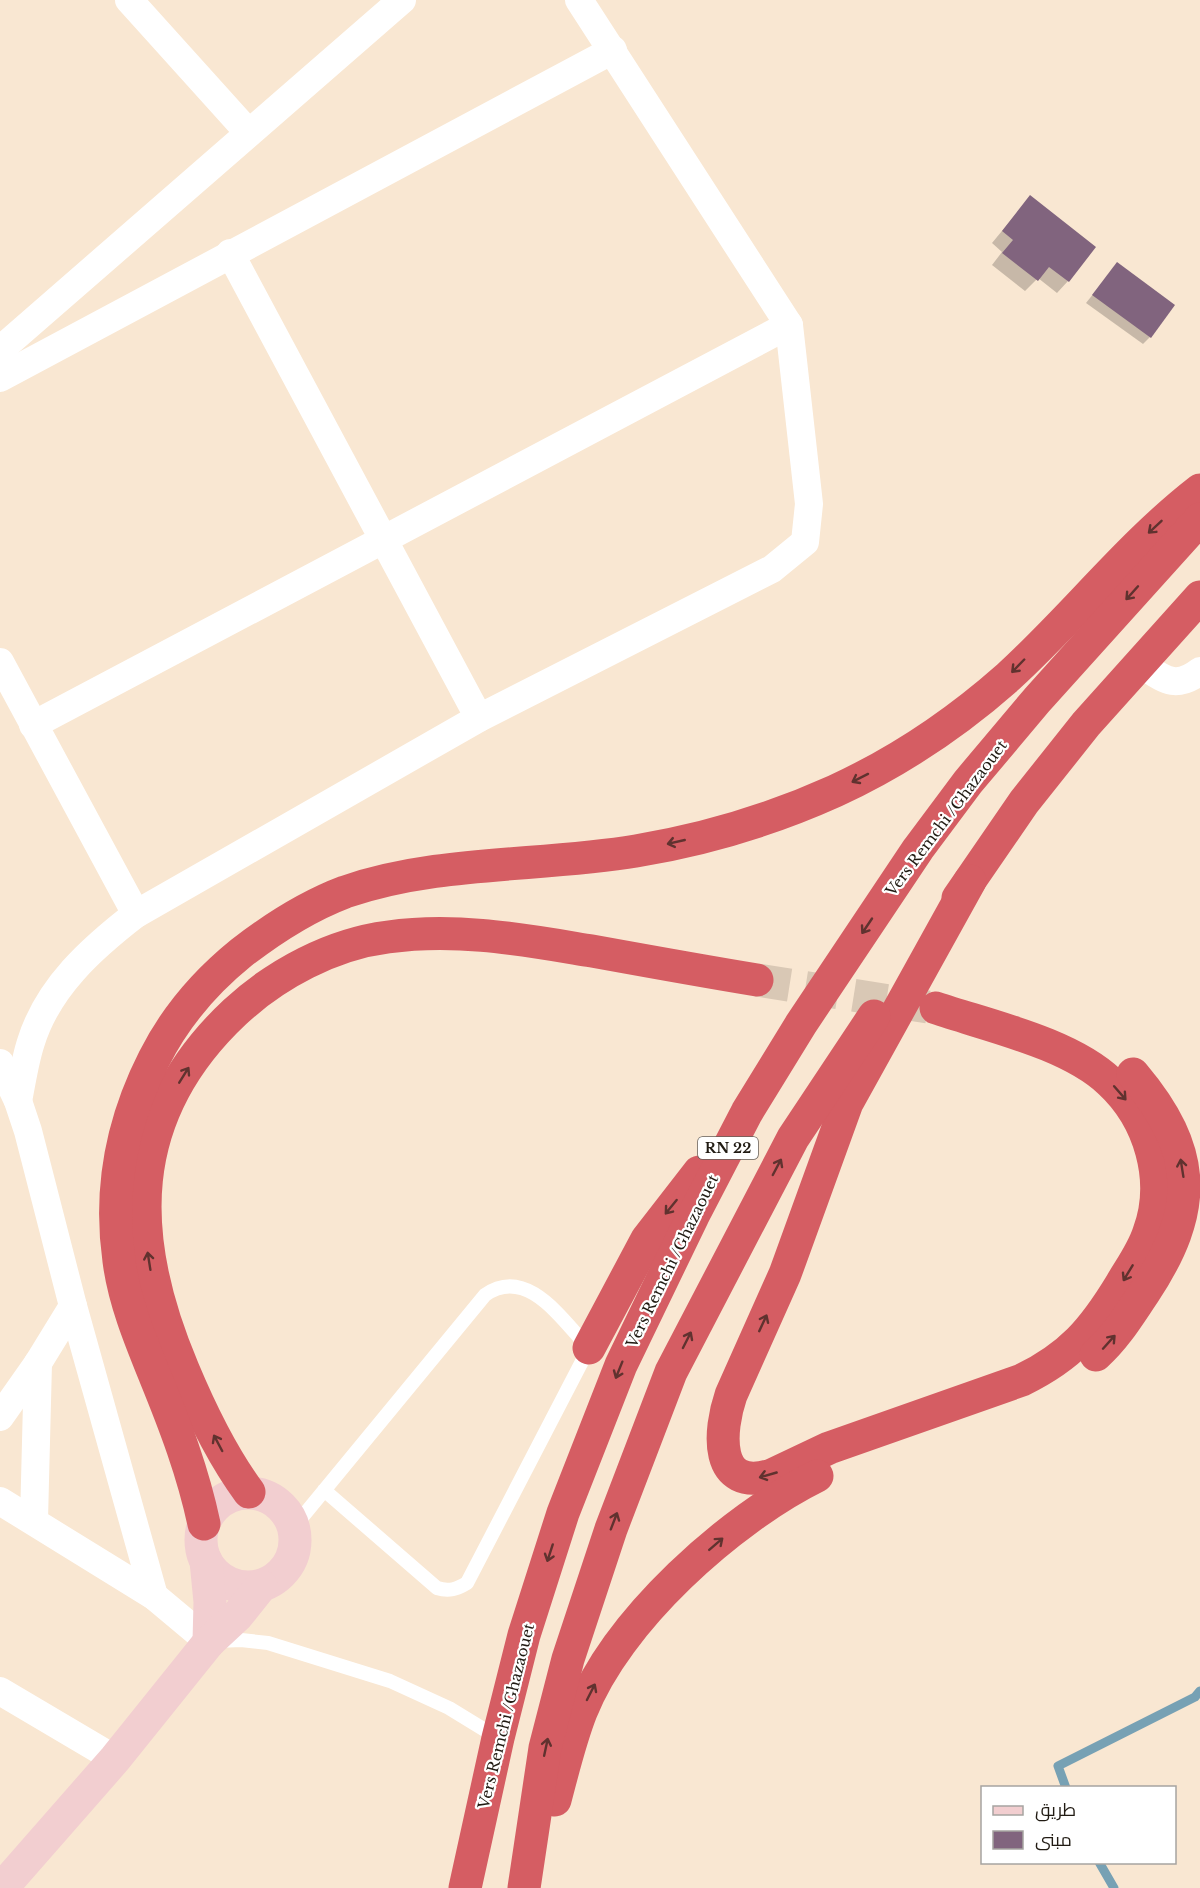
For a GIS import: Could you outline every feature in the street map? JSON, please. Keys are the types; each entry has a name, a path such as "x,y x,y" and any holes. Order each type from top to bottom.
{"highway":[{"path":"204,1524 185,1451 128,1303 119,1264 115,1225 115,1191 132,1107 166,1036 188,1005 219,971 303,911 346,892 404,878 447,871 637,851 776,814 833,792 898,759 963,715 1010,675 1148,535 1200,490"},
{"name":"Vers Remchi /Ghazaouet","path":"465,1888 498,1738 524,1635 563,1513 621,1365 693,1216 747,1112 801,1024 912,859 968,782 1037,700 1200,519"},
{"name":"RN 22","path":"524,1888 545,1748 568,1659 611,1529 671,1372 793,1138 840,1065 1024,802 1086,724 1200,597"},
{"path":"530,1888 581,1711 602,1669 672,1583 752,1512 796,1486 830,1469 1031,1395 1068,1377 1103,1348 1119,1330 1166,1260 1181,1212 1184,1185 1182,1164 1163,1114 1128,1068 1100,1048 1072,1035 1040,1025 936,1008 1024,1038 1091,1067 1111,1082 1130,1104 1142,1126 1155,1169 1155,1210 1142,1249 1098,1322 1081,1341 1046,1368 1022,1380 829,1448 762,1478 745,1476 736,1472 723,1455 721,1444 725,1411 785,1274 837,1126 847,1103 970,881"},
{"path":"166,1036 275,959 311,939 372,919 426,916 452,920 509,937"},
{"path":"249,1492 219,1446 193,1394 156,1296 145,1228 144,1192 152,1145 162,1113 186,1071 213,1032 246,1002 299,967 356,943 388,937 464,933 509,937 756,980"},
{"path":"590,1348 646,1239 747,1112"}],"main road":[{"path":"2,1888 115,1759 209,1642 237,1616 261,1586 278,1577 290,1563 295,1551 294,1527 288,1513 277,1502 264,1495 249,1492 226,1497 209,1513 204,1524 201,1536 210,1602 209,1642"},
{"path":"206,1561 213,1572 235,1586 261,1586"}],"street":[{"path":"129,0 248,132"},
{"path":"0,350 402,0"},
{"path":"18,1101 31,1040 56,991 92,948 136,914 478,718 772,569 804,542 809,504 789,325 579,0"},
{"path":"0,378 613,50"},
{"path":"230,254 478,718"},
{"path":"33,725 789,325"},
{"path":"0,662 136,914"},
{"path":"1139,663 1167,681 1185,681 1200,671"},
{"path":"0,1063 18,1101 154,1596"},
{"path":"0,1417 38,1363 73,1306"},
{"path":"34,1520 38,1363"},
{"path":"0,1501 154,1596 209,1642"},
{"path":"0,1691 115,1759"}],"lane":[{"path":"294,1527 324,1490 485,1295 494,1289 514,1285 532,1291 590,1348 467,1582 459,1588 450,1590 437,1588 324,1490"},
{"path":"209,1642 241,1640 268,1643 390,1681 448,1708 498,1738"}],"building":[{"path":"1030,195 1096,247 1069,282 1049,267 1038,281 1002,253 1013,240 1002,231"},
{"path":"1117,262 1175,305 1151,338 1092,295"}],"waterway":[{"path":"1065,1786 1058,1766 1195,1697 1200,1691"},
{"path":"1100,1864 1114,1888"}],"tunnel":[{"path":"757,980 928,1007"}]}
